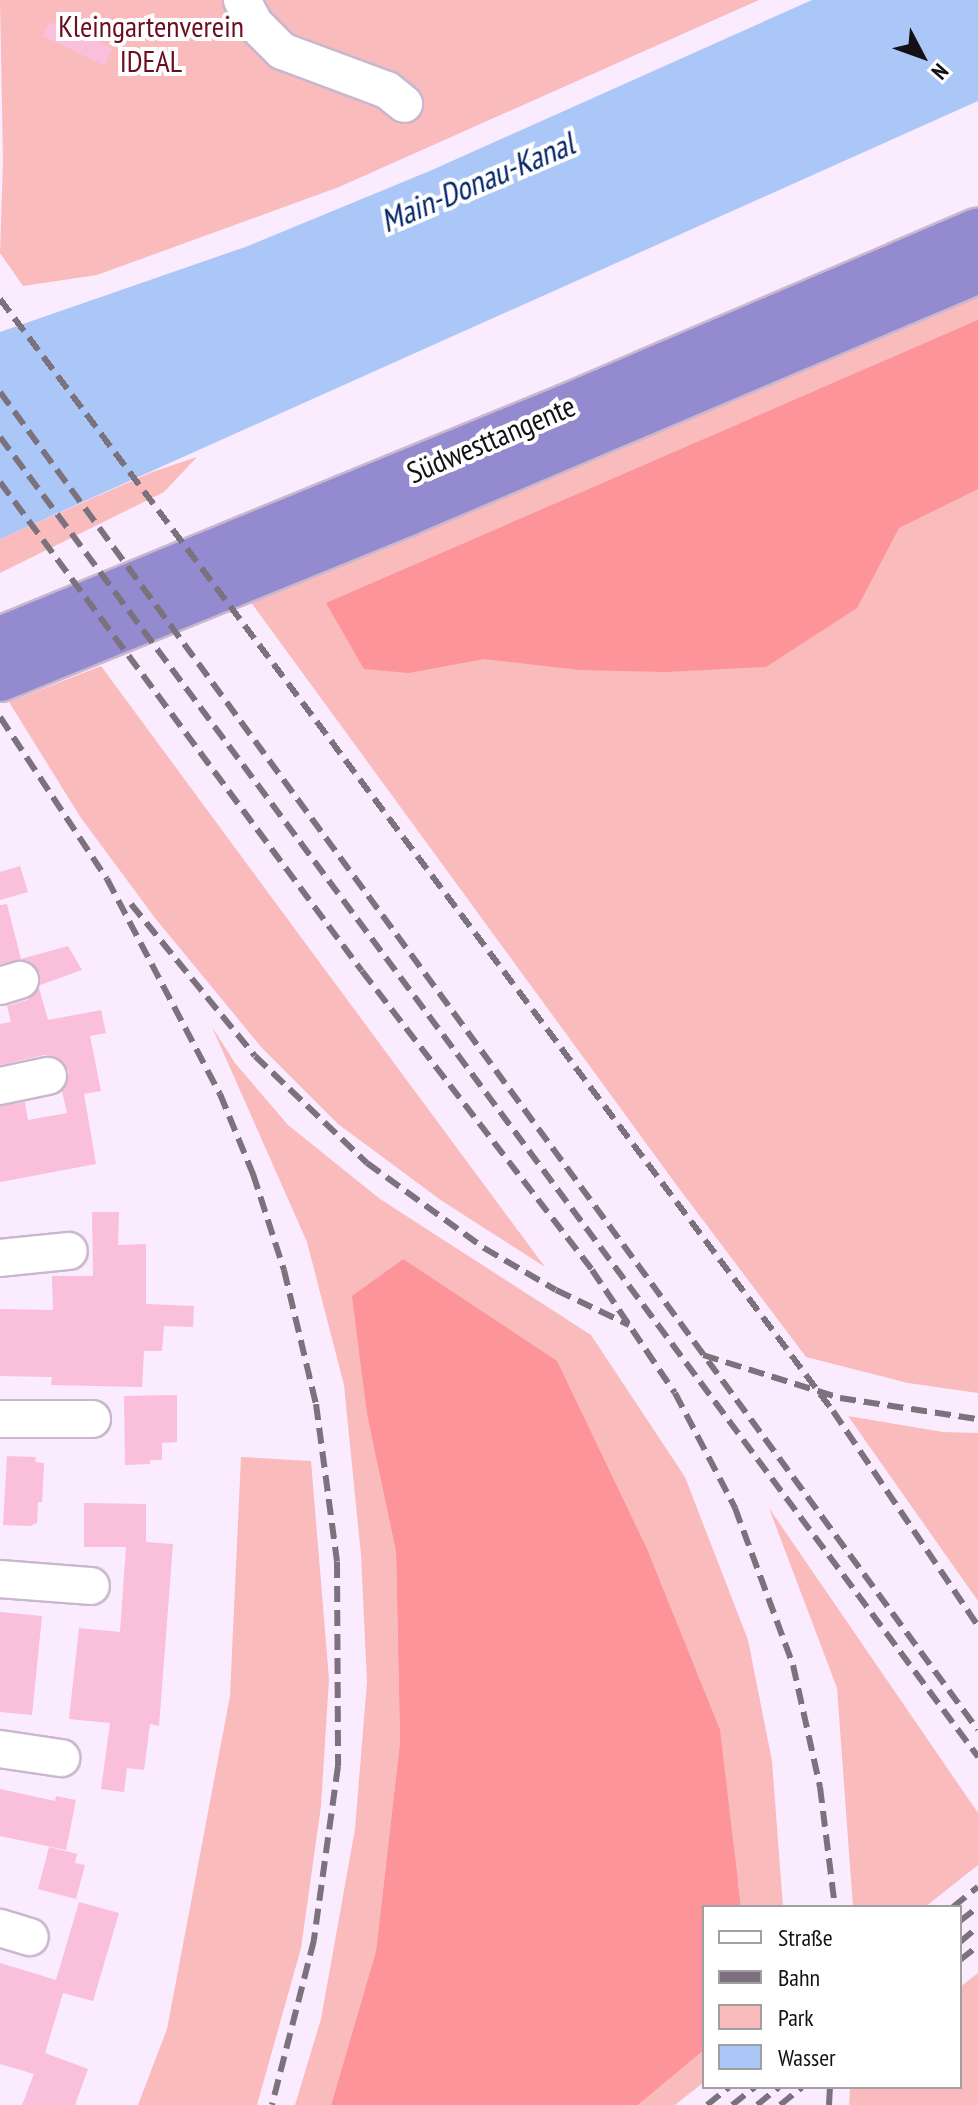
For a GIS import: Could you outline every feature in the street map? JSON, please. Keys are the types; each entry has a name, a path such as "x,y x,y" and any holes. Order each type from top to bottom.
{"highway":[{"name":"Südwesttangente","path":"0,639 566,407 978,230"},
{"name":"Südwesttangente","path":"0,679 436,501 978,271"}],"lane":[{"path":"242,0 255,24 282,51 387,90 404,104"},
{"path":"0,1086 48,1076"},
{"path":"0,1258 69,1251"},
{"path":"0,1419 92,1419"},
{"path":"0,1579 91,1586"},
{"path":"0,1749 61,1758"}],"green space":[{"name":"Kleingartenverein IDEAL","path":"0,0 759,0 339,187 97,275 23,286 0,253 3,161"},
{"path":"978,286 978,1393 908,1383 806,1357 250,601"},
{"path":"197,457 164,492 0,573 0,539 152,472"},
{"path":"101,666 545,1267 442,1201 338,1124 262,1048 155,918 81,818 9,702"},
{"path":"212,1027 235,1063 288,1125 380,1199 591,1335 685,1477 748,1640 772,1761 783,1905 741,1905 738,1881 403,1259 353,1296 367,1415 396,1552 400,1742 376,1951 331,2105 295,2105 321,2019 355,1829 367,1682 361,1555 344,1385 307,1242"},
{"path":"848,1416 943,1432 978,1433 978,1601"},
{"path":"241,1457 311,1461 329,1679 321,1806 301,1948 257,2105 138,2105 167,2029 230,1696"},
{"path":"769,1508 978,1813 978,1865 928,1905 853,1905 837,1688"},
{"path":"978,1973 978,2105 849,2105 850,2089 962,2089 962,1985"},
{"path":"702,2052 702,2084 675,2105 638,2105"}],"shaded area":[{"path":"978,320 978,489 899,528 857,608 766,667 666,672 580,670 484,659 409,673 364,669 326,603"},
{"path":"403,1259 557,1361 647,1549 720,1730 741,1905 702,1905 702,2052 638,2105 331,2105 376,1951 400,1742 396,1552 367,1415 352,1296"}],"water":[{"name":"Main-Donau-Kanal","path":"812,0 978,0 978,101 0,539 0,332 248,246 432,170"}],"building":[{"path":"49,22 62,27 64,24 112,48 105,66 43,36"},
{"path":"175,50 177,70 157,72 155,52"},
{"path":"20,866 28,892 0,900 0,872"},
{"path":"7,904 21,959 68,946 82,970 40,985 40,973 26,960 0,964 0,905"},
{"path":"39,988 48,1020 101,1010 106,1033 90,1036 101,1091 84,1094 96,1164 0,1182 0,1106 25,1102 28,1120 67,1113 62,1091 69,1072 63,1062 44,1055 0,1065 0,1024 11,1022 7,1006 27,1000"},
{"path":"92,1212 119,1212 118,1245 146,1244 146,1304 194,1306 193,1327 164,1326 162,1351 144,1351 142,1387 51,1385 52,1377 0,1376 0,1309 53,1310 52,1276 93,1276"},
{"path":"177,1395 177,1442 162,1443 162,1460 125,1465 124,1396"},
{"path":"7,1456 36,1457 35,1462 44,1463 42,1502 38,1502 37,1523 30,1526 3,1525"},
{"path":"84,1503 146,1504 146,1542 173,1544 159,1726 150,1724 144,1770 127,1768 124,1792 101,1789 110,1723 69,1719 79,1628 120,1632 126,1547 84,1547"},
{"path":"0,1612 42,1616 32,1715 0,1712"},
{"path":"0,1789 55,1801 56,1796 76,1800 66,1850 0,1836"},
{"path":"49,1847 77,1854 75,1863 85,1865 76,1899 38,1889"},
{"path":"79,1902 119,1913 93,2001 63,1993 45,2053 88,2069 75,2105 22,2105 34,2074 0,2064 0,1963 56,1980"}],"railway":[{"path":"0,299 833,1411 978,1626"},
{"path":"0,392 978,1730"},
{"path":"0,437 978,1757"},
{"path":"0,482 362,971 592,1270 675,1393 735,1508 793,1665 820,1787 835,1905"},
{"path":"0,717 107,879 220,1094 253,1174 284,1270 316,1404 337,1562 338,1766 314,1940 272,2105"},
{"path":"131,904 255,1056 367,1163 484,1248 556,1290 629,1325"},
{"path":"703,1355 840,1398 978,1419"},
{"path":"956,1905 978,1887"},
{"path":"962,1919 978,1907"},
{"path":"962,1940 978,1927"},
{"path":"962,1958 978,1946"},
{"path":"707,2105 727,2089"},
{"path":"732,2105 752,2089"},
{"path":"757,2105 777,2089"},
{"path":"780,2105 800,2089"},
{"path":"829,2105 830,2089"}]}
